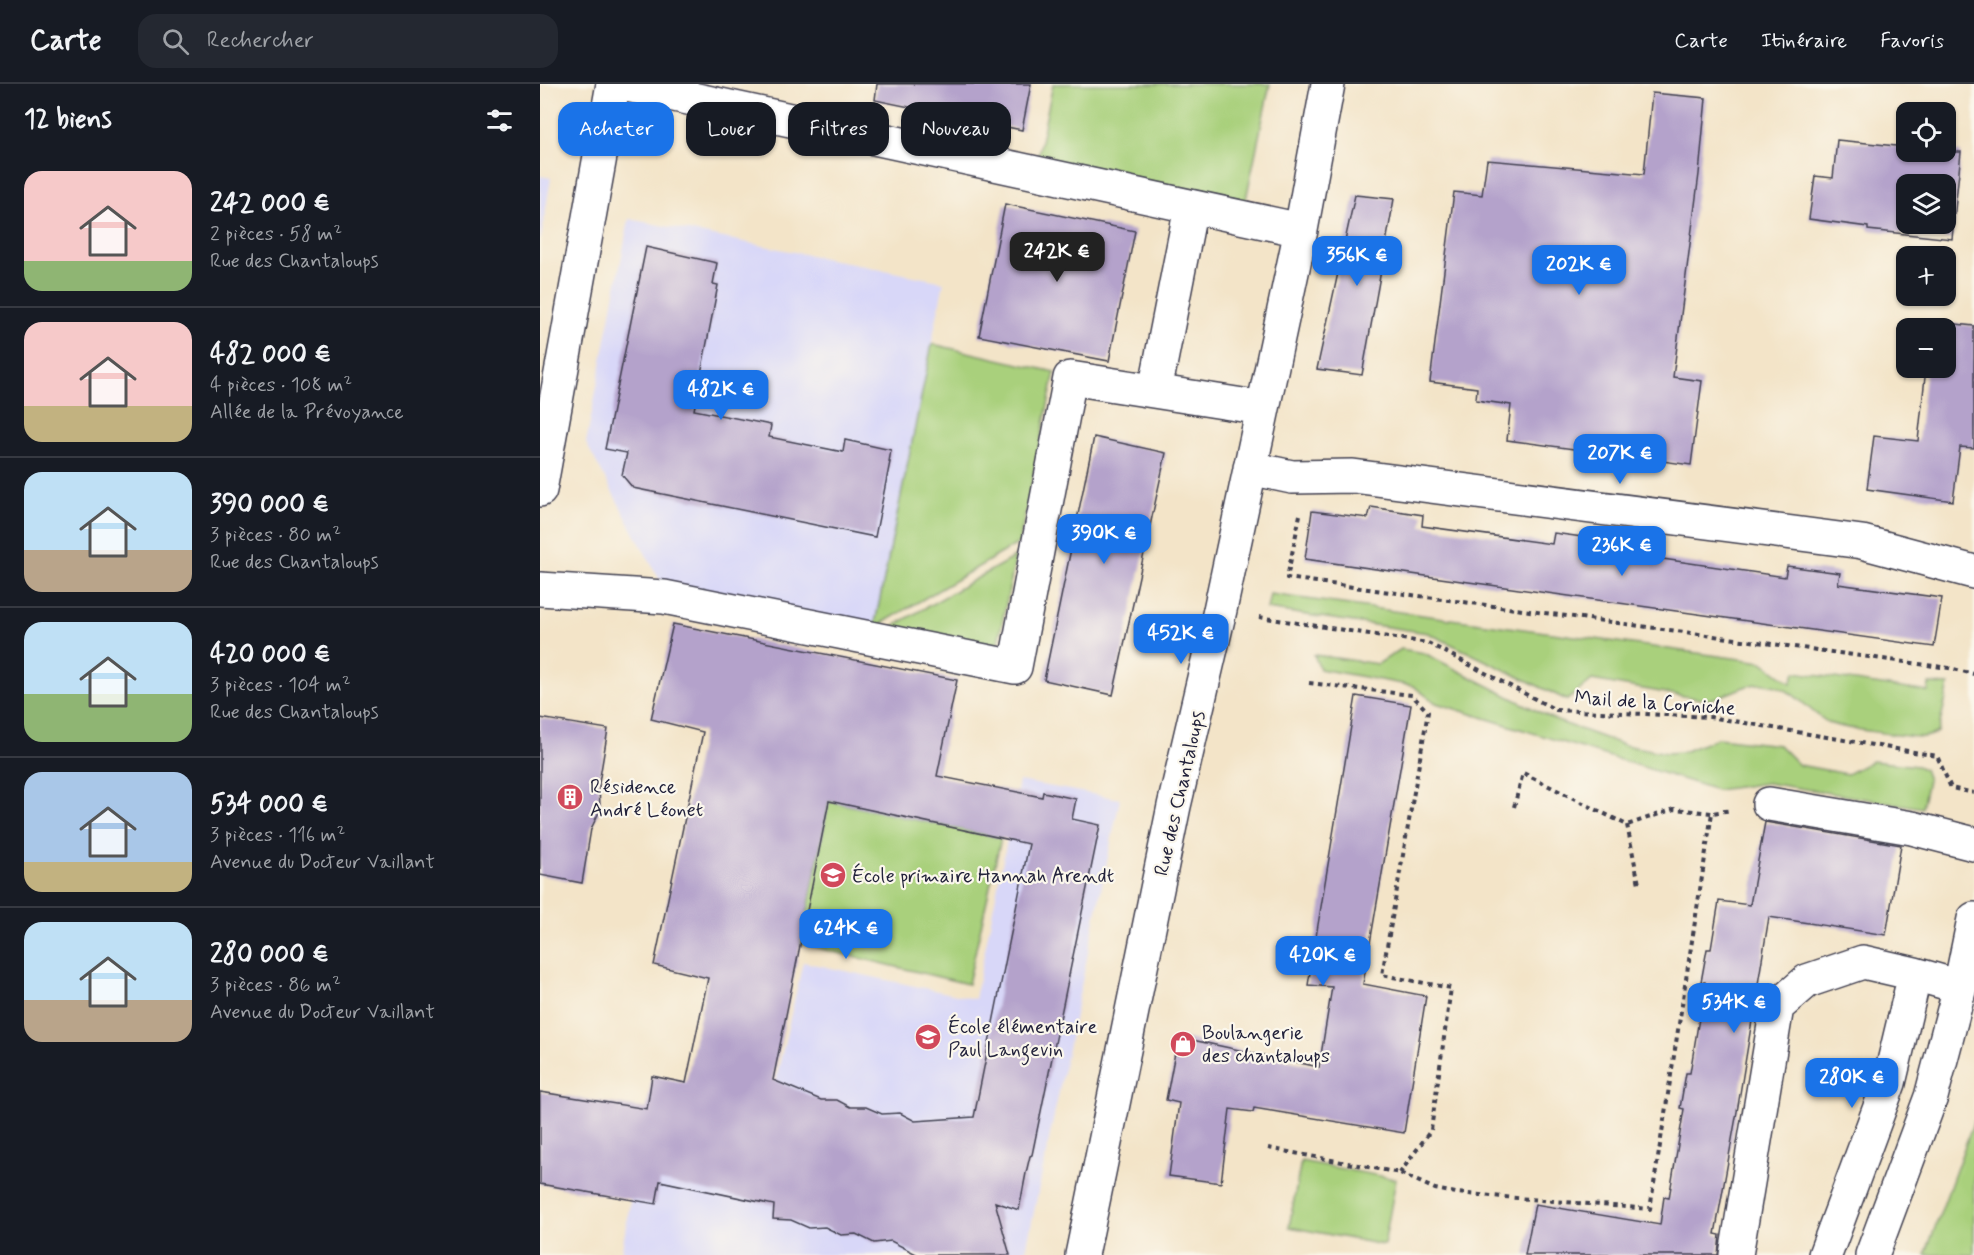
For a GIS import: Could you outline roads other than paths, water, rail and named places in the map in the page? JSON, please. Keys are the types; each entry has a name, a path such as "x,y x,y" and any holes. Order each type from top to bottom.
{"street":[{"path":"540,490 613,84"},
{"path":"623,84 1301,230"},
{"name":"Rue des Chantaloups","path":"1082,1255 1174,806 1220,610 1301,230 1328,84"},
{"path":"1155,391 1191,207"},
{"path":"540,590 664,597 1015,667 1070,378 1262,408"},
{"path":"1250,468 1292,477 1353,476 1862,542 1974,572"},
{"path":"1769,804 1912,828 1974,844"},
{"path":"1872,1255 1931,1097 1960,987 1974,919"},
{"path":"1736,1255 1777,1006 1808,981 1863,962 1960,987"},
{"path":"1825,1255 1889,1083 1915,974"}],"place":[{"name":"Résidence André Léonet","path":"570,797"},
{"name":"École primaire Hannah Arendt","path":"833,875"},
{"name":"École élémentaire Paul Langevin","path":"928,1037"},
{"name":"Boulangerie des chantaloups","path":"1183,1044"}]}
